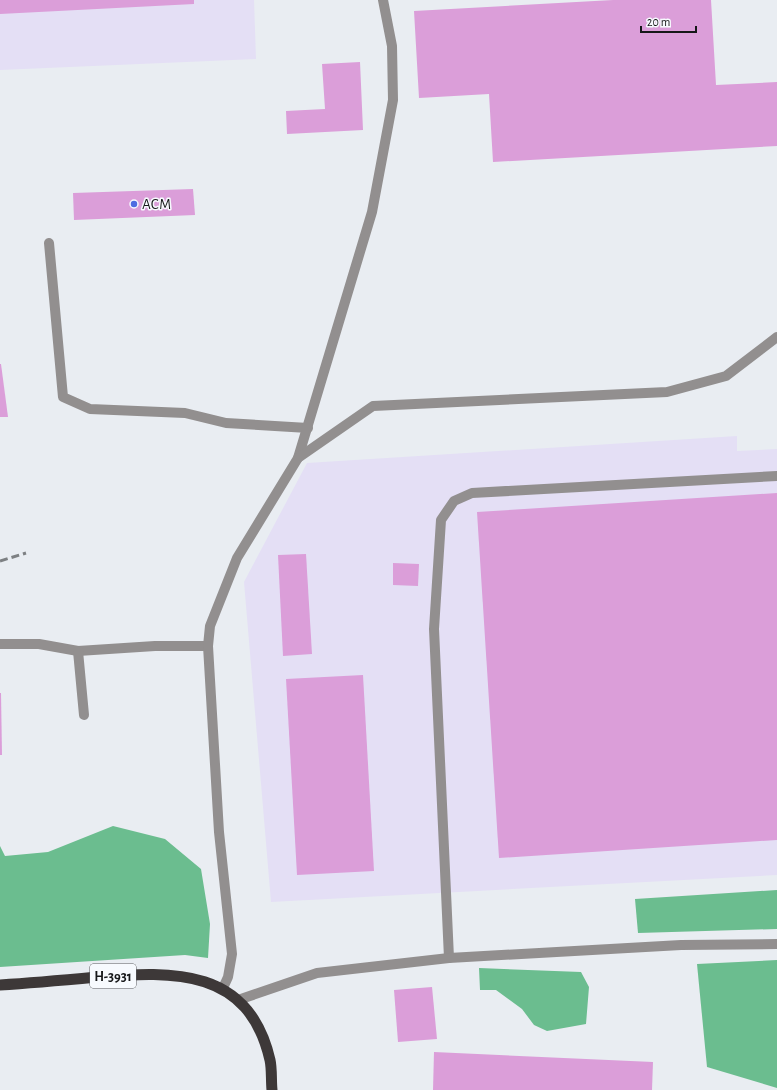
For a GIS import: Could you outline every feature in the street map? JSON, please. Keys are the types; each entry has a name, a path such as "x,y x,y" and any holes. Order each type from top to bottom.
{"highway":[{"name":"Н-3931","path":"0,985 138,974 198,978 223,988 238,1000 252,1015 262,1033 270,1061 272,1090"}],"street":[{"path":"223,988 228,977 232,954 219,832 208,646 210,626 238,558 298,458 372,212 393,100 392,46 384,0"},
{"path":"49,243 63,397 90,409 185,413 226,423 308,428"},
{"path":"298,458 373,406 667,392 726,376 777,337"},
{"path":"450,958 434,629 441,520 454,501 472,493 777,476"},
{"path":"0,644 40,644 78,651 155,646 208,646"},
{"path":"78,651 84,715"},
{"path":"238,1000 317,973 450,958 681,945 777,944"}],"shaded area":[{"path":"0,0 254,0 256,59 0,70"},
{"path":"737,436 737,451 777,449 777,875 271,902 244,582 307,463"}],"green space":[{"path":"113,826 165,839 201,869 210,924 208,958 185,955 0,967 0,846 5,856 48,852"},
{"path":"777,890 777,929 638,933 635,899"},
{"path":"777,960 777,1088 707,1067 697,964"},
{"path":"479,968 581,972 589,987 586,1024 547,1031 534,1025 522,1009 496,990 480,990"}],"building":[{"path":"0,0 194,0 194,4 0,14"},
{"path":"613,0 711,0 716,85 777,82 777,146 493,162 489,94 419,98 414,11"},
{"path":"360,62 363,130 287,134 286,111 325,109 322,64"},
{"name":"АСМ","path":"193,189 195,215 74,220 73,193"},
{"path":"1,364 8,417 0,417"},
{"path":"777,493 777,840 499,858 477,512"},
{"path":"306,554 312,654 283,656 278,555"},
{"path":"393,563 419,564 418,586 393,585"},
{"path":"363,675 374,871 297,875 286,679"},
{"path":"1,693 2,755 0,755"},
{"path":"432,987 437,1039 398,1042 394,990"},
{"path":"434,1052 653,1062 652,1090 433,1090"}],"railway":[{"path":"0,561 26,553"}],"place":[{"name":"АСМ","path":"134,204"}]}
